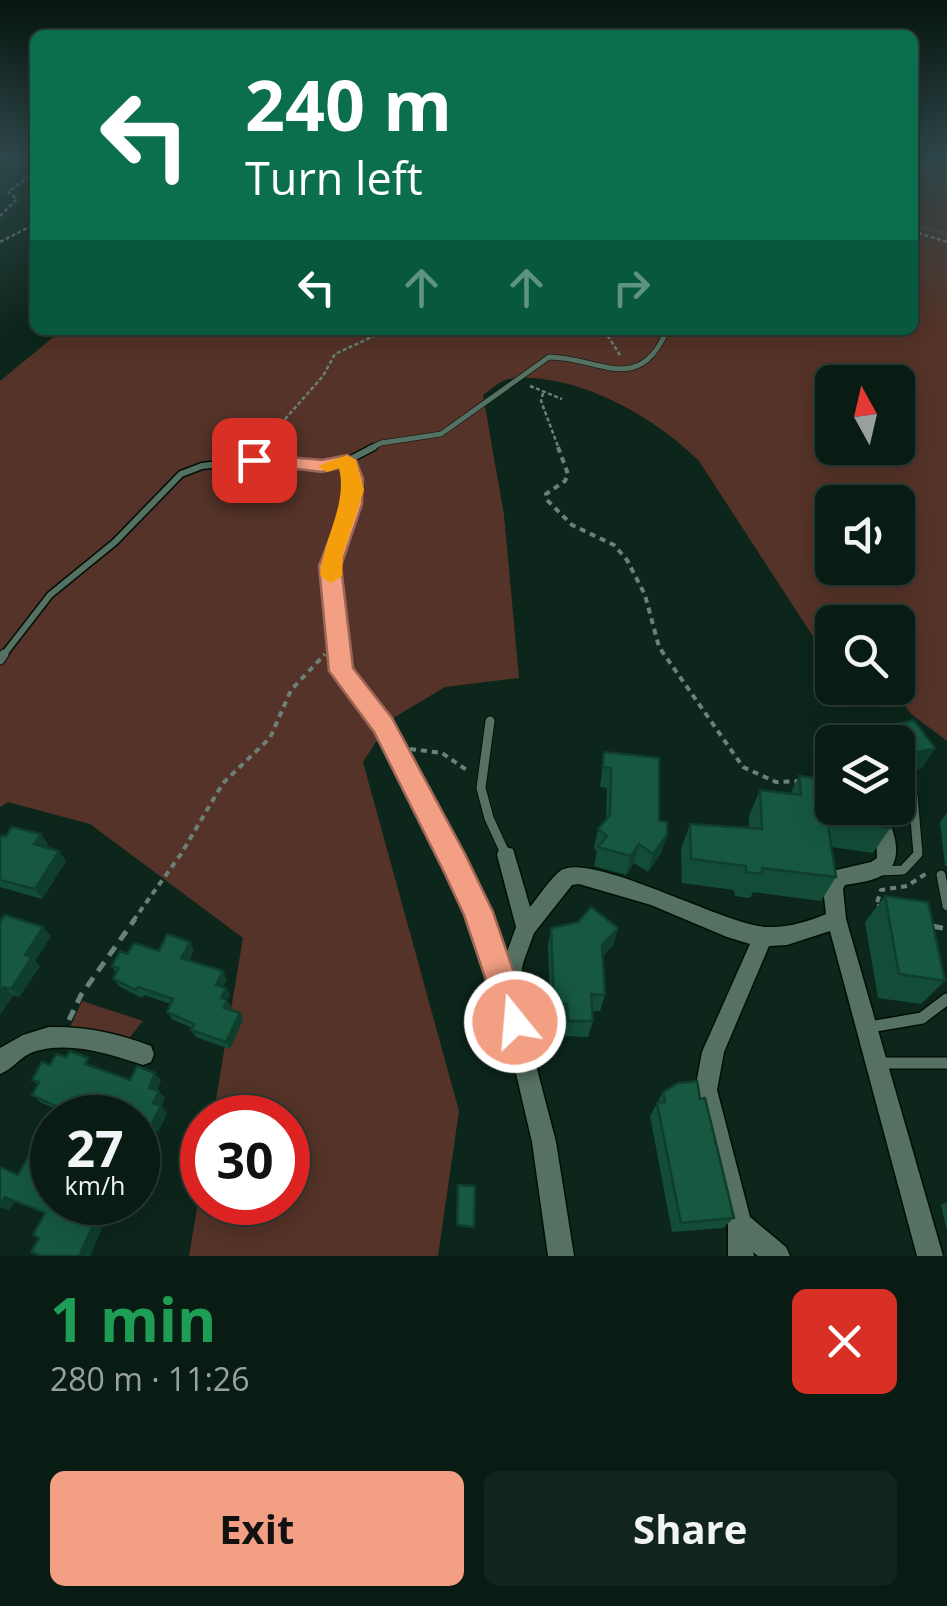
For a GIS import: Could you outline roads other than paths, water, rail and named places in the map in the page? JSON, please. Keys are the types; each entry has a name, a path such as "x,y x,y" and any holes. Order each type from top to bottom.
{"street":[{"path":"882,825 888,844 886,862 874,870 839,878 832,888 836,919 930,1256"},
{"path":"506,856 526,927"},
{"path":"562,1256 544,1142 508,996 513,963 526,927 567,876 579,875 658,898 703,920 762,939 805,935 836,919"},
{"path":"740,1256 740,1224 706,1090 713,1052 762,939"},
{"path":"3,1055 41,1039 60,1038 118,1046 143,1054"},
{"path":"740,1224 777,1256"}],"lane":[{"path":"0,660 50,595 115,542 174,479 202,466 254,460 322,466 347,460 381,444 441,434 548,357 560,356 610,373 627,372 658,351 665,335"},
{"path":"347,460 354,479 352,504 330,566 341,671 383,725 478,912 508,996"},
{"path":"490,721 492,741 481,790 506,856"},
{"path":"874,870 903,870 914,862 919,832 915,808"},
{"path":"941,875 947,906"},
{"path":"866,1027 912,1022 941,1008 947,999"},
{"path":"876,1063 947,1063"}],"waterway":[{"path":"918,227 947,234"}]}
